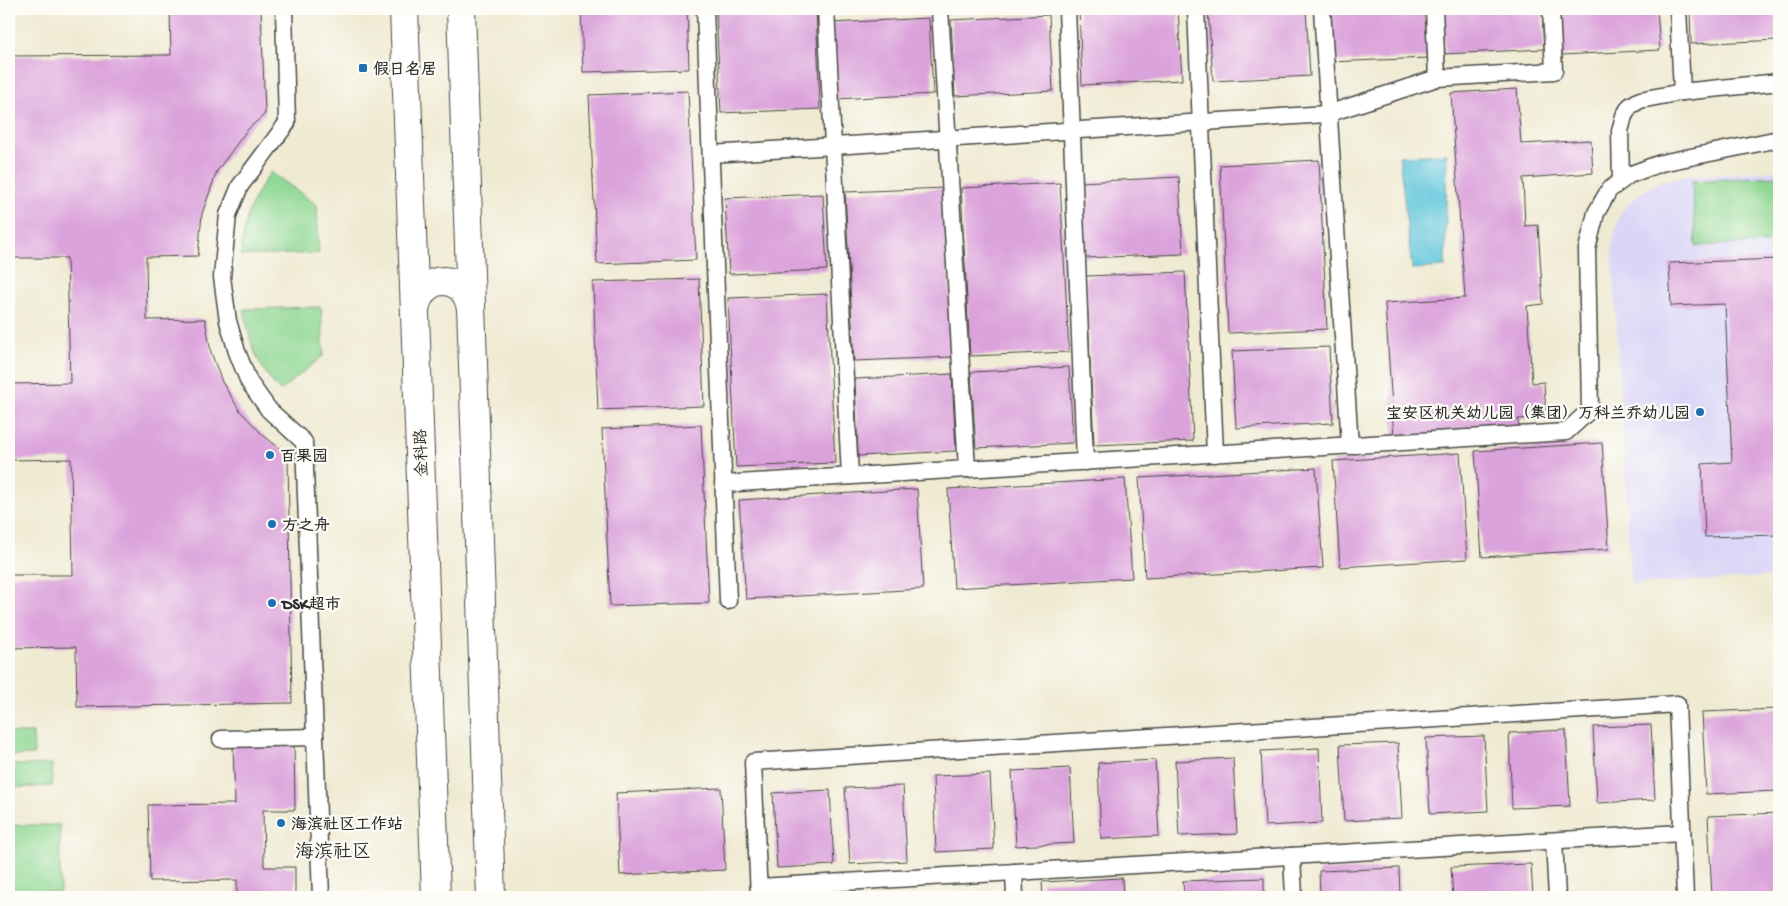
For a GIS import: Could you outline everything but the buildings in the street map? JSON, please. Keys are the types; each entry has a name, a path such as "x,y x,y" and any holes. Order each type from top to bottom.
{"main road":[{"name":"金科路","path":"404,9 436,897"},
{"path":"461,9 491,897"},
{"path":"415,310 420,293 433,282 442,280 460,286 466,293 471,309"}],"lane":[{"path":"284,9 288,123 240,186 228,215 222,277 228,321 236,352 249,382 269,410 304,442 321,897"},
{"path":"705,9 728,601"},
{"path":"826,9 850,476"},
{"path":"940,9 967,469"},
{"path":"1067,9 1085,462"},
{"path":"1196,9 1215,454"},
{"path":"1322,9 1327,114 1350,446"},
{"path":"1434,9 1437,78"},
{"path":"711,154 1327,114 1437,78 1554,71 1551,9"},
{"path":"1678,9 1682,92"},
{"path":"1621,181 1620,131 1624,116 1630,106 1640,100 1682,92 1779,82"},
{"path":"723,484 1566,432 1590,410 1587,249 1596,213 1609,190 1629,175 1661,163 1779,140"},
{"path":"1682,833 1014,872 759,892 752,762 1677,704 1685,897"},
{"path":"221,739 315,737"},
{"path":"1554,841 1557,897"},
{"path":"1292,856 1294,897"},
{"path":"1014,872 1015,897"}],"shaded area":[{"name":"宝安区机关幼儿园（集团）万科兰乔幼儿园","path":"1779,171 1779,576 1631,585 1612,247 1620,213 1640,193 1662,181 1686,176"}],"green space":[{"path":"271,172 317,205 319,253 241,256 249,212 258,192"},
{"path":"1779,176 1779,242 1696,246 1692,181"},
{"path":"321,307 324,355 280,391 265,372 255,353 248,332 244,309"},
{"path":"9,733 33,733 34,755 9,756"},
{"path":"52,764 52,786 9,788 9,765"},
{"path":"9,825 60,825 60,892 9,892"}],"water":[{"path":"1447,154 1445,267 1412,269 1399,156"}],"place":[{"name":"假日名居","path":"363,68"},
{"name":"宝安区机关幼儿园（集团）万科兰乔幼儿园","path":"1700,412"},
{"name":"百果园","path":"270,455"},
{"name":"方之舟","path":"272,524"},
{"name":"DSK超市","path":"272,603"},
{"name":"海滨社区工作站","path":"281,823"}],"district":[{"name":"海滨社区","path":"333,850"}]}
